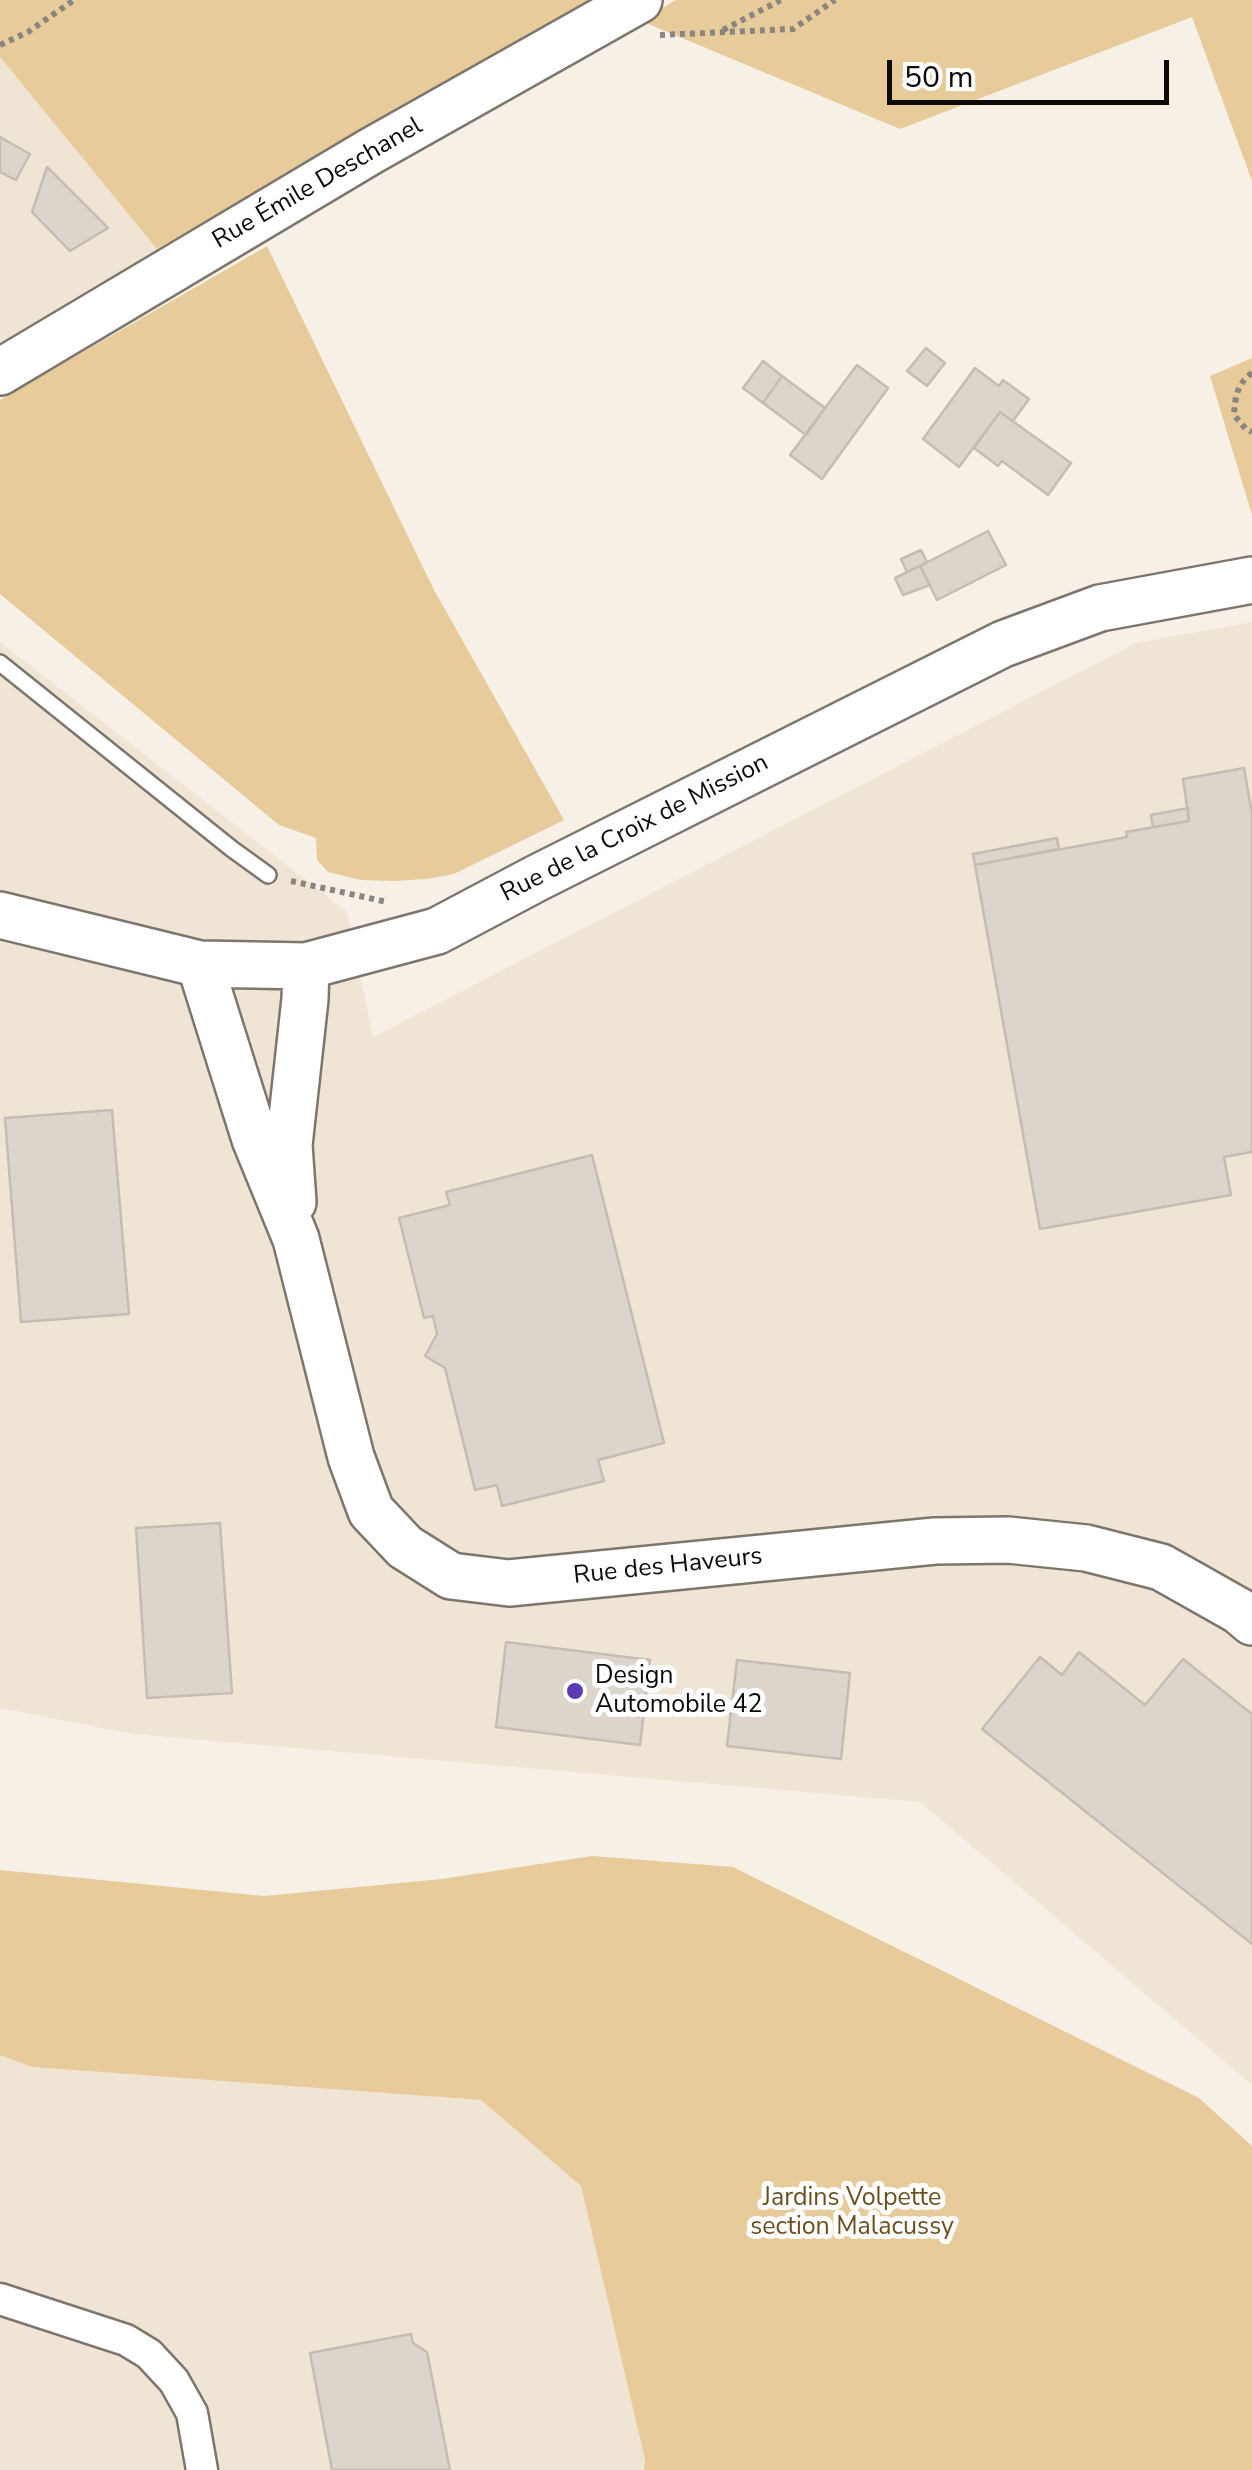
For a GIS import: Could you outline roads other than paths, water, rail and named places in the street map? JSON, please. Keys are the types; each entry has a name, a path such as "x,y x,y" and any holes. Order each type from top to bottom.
{"main road":[{"name":"Rue Émile Deschanel","path":"0,372 371,151 639,0"},
{"name":"Rue de la Croix de Mission","path":"0,915 200,964 306,966 438,931 1002,644 1100,608 1252,580"},
{"name":"Rue des Haveurs","path":"200,964 255,1139 296,1239 351,1457 370,1511 405,1546 451,1576 510,1583 934,1541 1008,1540 1086,1548 1161,1568 1252,1622"},
{"name":"Rue des Haveurs","path":"296,1239 289,1144 306,966"}],"street":[{"path":"0,2299 126,2340 149,2354 174,2381 192,2413 202,2470"}],"lane":[{"path":"0,663 268,876"}],"place":[{"name":"Design Automobile 42","path":"575,1691"}],"park label":[{"name":"Jardins Volpette section Malacussy","path":"852,2214"}]}
